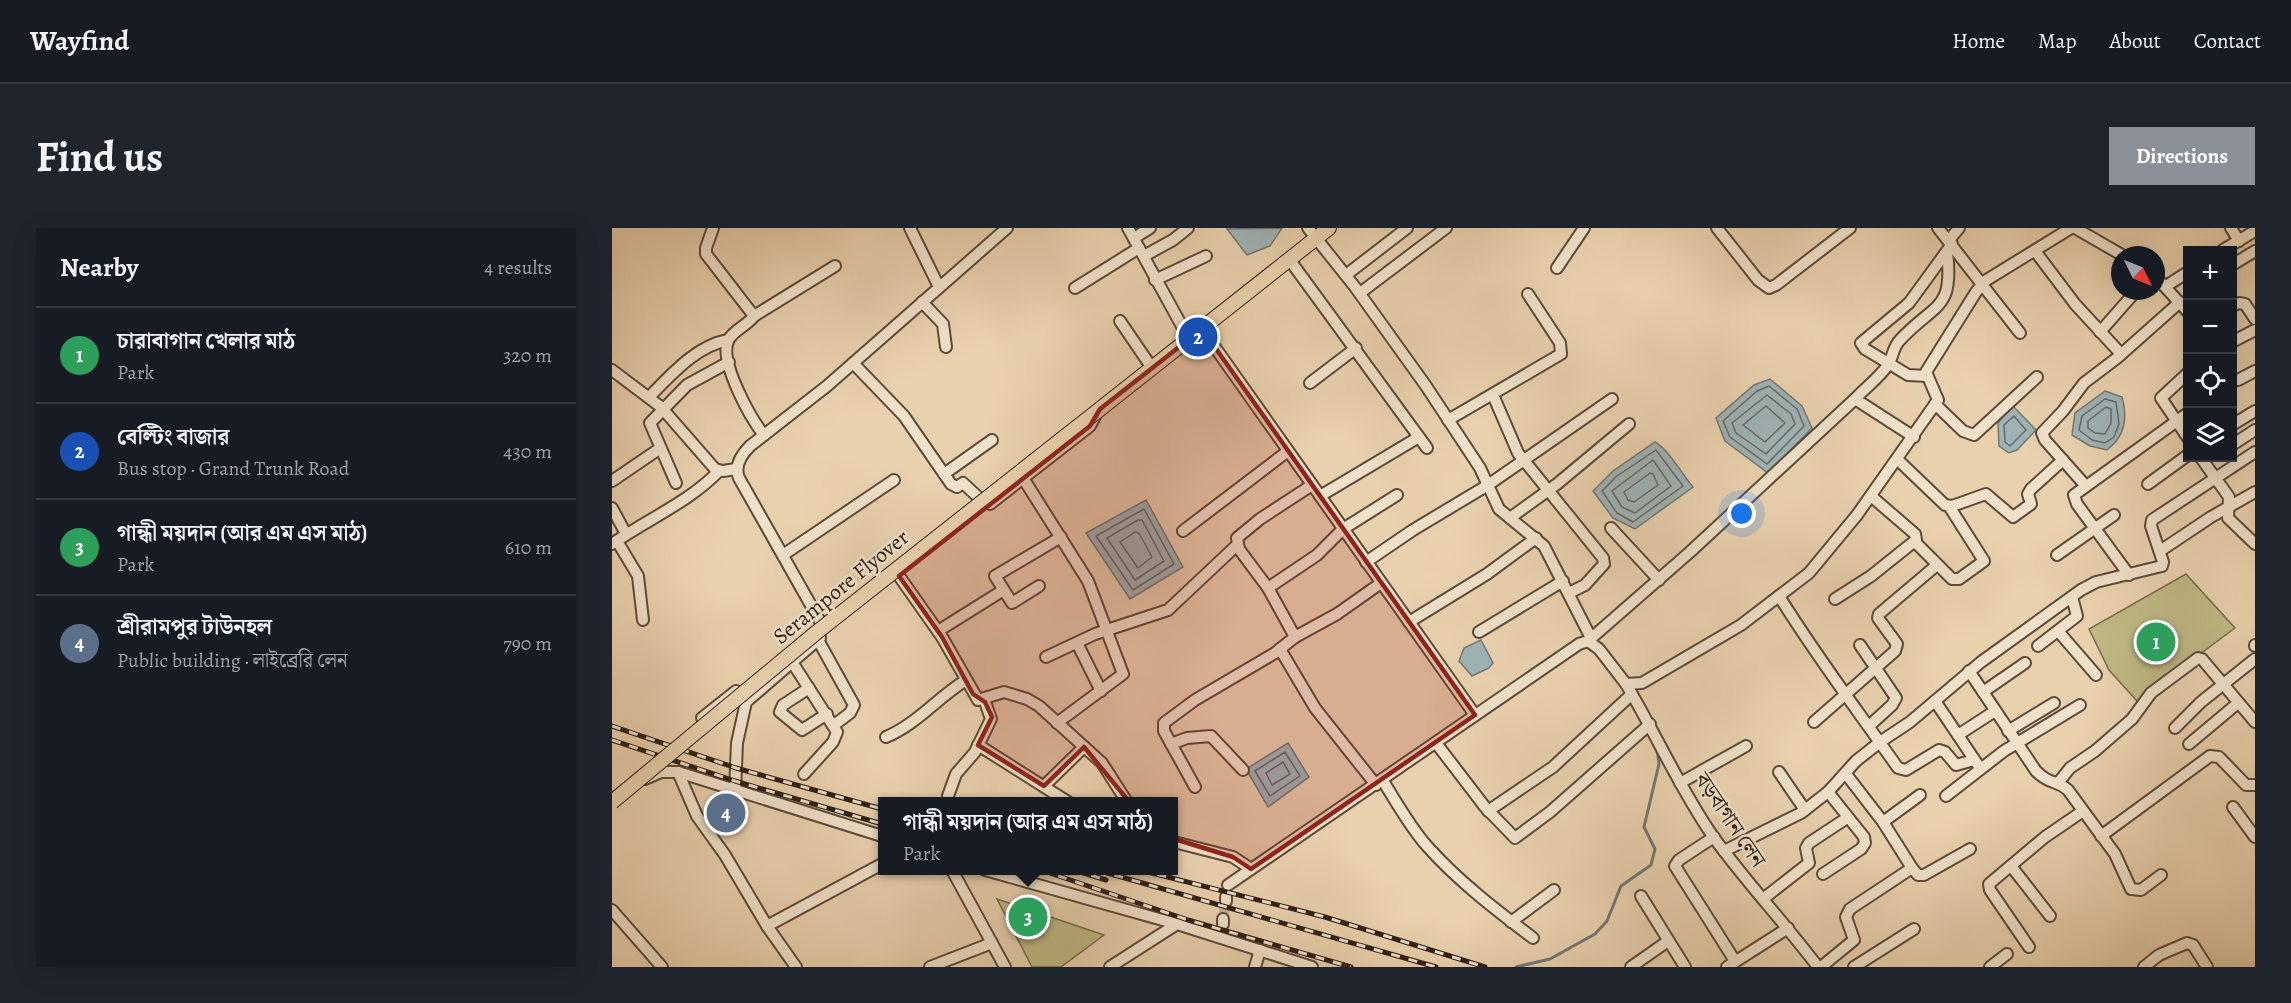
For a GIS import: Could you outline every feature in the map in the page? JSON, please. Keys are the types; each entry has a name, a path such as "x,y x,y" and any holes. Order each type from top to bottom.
{"main road":[{"name":"Serampore Flyover","path":"612,802 850,605 1289,260 1312,233 1329,228"}],"street":[{"path":"910,228 939,287"},
{"path":"736,469 743,454 764,435 853,363 1006,228"},
{"path":"1128,228 1189,339"},
{"path":"1139,247 1150,228"},
{"path":"1075,288 1139,247 1167,244 1188,228"},
{"path":"1347,275 1407,228"},
{"path":"1360,293 1446,228"},
{"path":"1557,268 1584,228"},
{"path":"1717,228 1758,280 1769,288 1850,228"},
{"path":"1938,228 2020,333"},
{"path":"1926,376 1908,375 1865,349 1861,343 1909,303 1959,228"},
{"path":"1488,811 1553,767 1629,689 1658,675 1740,625 1816,566 1871,496 1935,404 1938,397 1926,376 1927,370 1983,283 2070,228"},
{"path":"2075,228 2111,249"},
{"path":"2231,228 2239,241"},
{"path":"709,231 706,248 708,256 754,316"},
{"path":"2230,246 2253,232"},
{"name":"বড়বাগান লেন","path":"1312,233 1347,275 1448,420 1488,485 1497,506 1536,538 1549,552 1590,640 1629,689 1680,783 1714,837 1820,967"},
{"path":"1228,885 1579,644 1590,640 1659,580 1855,399 1889,363 1897,343 1928,316 1944,297 1950,284 1949,245"},
{"path":"2036,251 2100,332 2121,354"},
{"path":"2237,263 2255,251"},
{"path":"1155,280 1206,256"},
{"path":"1289,260 1356,348 1427,448"},
{"path":"650,396 708,346 728,340 754,316 835,266"},
{"path":"2085,485 2045,440 2042,433 2063,411 2084,383 2121,354 2182,299 2166,286 2183,275"},
{"path":"1448,420 1551,362 1562,350 1528,294"},
{"path":"2100,332 2128,300"},
{"path":"921,302 943,324 946,347"},
{"path":"2237,304 2245,304 2255,319"},
{"path":"1120,321 1152,368"},
{"path":"1202,329 1475,715"},
{"path":"2237,339 2255,330"},
{"path":"728,340 729,362 748,411 764,435"},
{"path":"1310,383 1356,348"},
{"path":"676,483 649,426 687,384 729,362"},
{"path":"853,363 904,416 951,484 957,487 963,483 968,485 978,497"},
{"path":"612,370 650,396 712,467 719,471"},
{"path":"2237,380 2255,371"},
{"path":"1935,404 1963,431 1974,435 2037,378"},
{"path":"2183,378 2161,398 2183,432"},
{"path":"1494,395 1513,445 1604,561 1584,585 1569,593"},
{"path":"702,718 1100,402 1112,399"},
{"path":"1366,562 1413,530 1488,485 1612,399"},
{"path":"1855,399 1914,437"},
{"path":"735,791 737,743 746,702 818,640 1090,426 1100,408"},
{"path":"2237,422 2255,411"},
{"path":"2129,575 2074,498 2085,485 2183,416"},
{"path":"1510,518 1549,490 1629,424"},
{"path":"2237,442 2255,430"},
{"path":"1320,496 1419,437"},
{"path":"944,474 992,440"},
{"path":"612,481 659,449"},
{"path":"1183,531 1288,451"},
{"path":"1724,850 1785,823 1805,810 1828,792 1856,761 1969,671 2072,597 2097,582 2162,566 2160,551 2151,526 2152,520 2255,452"},
{"path":"1871,496 1915,534 1915,542 1949,578 1955,579 1984,561 1949,506 1941,503 1897,459"},
{"path":"2148,484 2183,459"},
{"path":"1949,506 1986,494 2015,517 2032,502 2029,492 2063,460"},
{"path":"2208,462 2229,497 2229,520 2255,544"},
{"path":"618,540 677,505 719,471 736,469"},
{"path":"736,469 821,623"},
{"path":"1023,478 1088,581 1124,674 1058,723"},
{"path":"783,555 894,480"},
{"path":"1046,657 1106,631 1168,610 1237,545 1239,536 1312,485"},
{"path":"2160,551 2255,492"},
{"path":"1268,588 1317,555 1343,529 1397,495"},
{"path":"612,508 618,540 638,576 643,620"},
{"path":"2057,555 2114,516"},
{"path":"1611,528 1659,580"},
{"path":"1040,586 1012,603 994,578 996,574 1061,537"},
{"path":"1409,622 1487,574 1536,538"},
{"path":"1835,599 1871,576 1915,542"},
{"path":"1237,545 1268,588 1295,637"},
{"path":"1814,722 1898,646 1878,618 1879,614 1937,565"},
{"path":"899,576 938,630 977,698 984,699 998,693 1009,693 1034,703 1107,770 1124,797"},
{"path":"1479,632 1563,581"},
{"path":"1195,787 1163,726 1167,719 1280,650 1295,637 1337,614 1381,583"},
{"path":"938,630 1002,591"},
{"path":"1779,596 1824,667 1898,768 1903,770 1939,750 1945,752 1956,765 1974,760"},
{"path":"2038,646 2078,614 2072,597"},
{"path":"2058,631 2096,675"},
{"path":"818,640 854,705 850,713 834,725"},
{"path":"1077,643 1101,691"},
{"path":"1860,645 1896,700 1869,726"},
{"path":"1280,650 1315,708 1379,783 1426,845 1462,881 1533,938"},
{"path":"2058,783 2070,768 2095,751 2132,719 2151,693 2198,658 2202,659 2255,722"},
{"path":"2175,728 2192,709 2255,659"},
{"path":"792,662 834,725 836,738 804,774"},
{"path":"1983,692 2025,663"},
{"path":"1969,671 2016,744 2045,780 2058,783 2068,790 2115,854 2132,891 2141,890 2161,875"},
{"path":"886,737 904,729 935,702 966,680"},
{"path":"809,688 783,705 780,712 802,730 827,714"},
{"path":"948,796 956,774 978,745 992,717 984,699"},
{"path":"1935,700 1981,770"},
{"path":"2008,731 2054,703"},
{"path":"2189,744 2238,704"},
{"path":"1946,796 2016,744 2080,705"},
{"path":"1958,735 1995,711"},
{"path":"1436,743 1488,811 1511,836 1518,837 1650,724"},
{"path":"1171,744 1187,738 1211,736 1243,770"},
{"path":"978,745 1062,797"},
{"path":"1044,786 1084,747"},
{"path":"1680,783 1746,747"},
{"path":"2101,836 2210,756 2219,757 2246,784 2255,785"},
{"path":"612,793 661,772 678,772 878,835"},
{"path":"678,772 697,816 725,855 796,967"},
{"path":"1779,772 1805,810"},
{"path":"1846,774 1883,822 1912,868 1921,876 1970,849"},
{"path":"1823,874 1861,849 1865,843 1864,837 1828,792"},
{"path":"1883,822 1920,795"},
{"path":"2233,807 2255,837"},
{"path":"2029,947 1988,887 1991,881 2083,811"},
{"path":"1763,899 1809,863 1806,848 1809,843 1847,818"},
{"path":"1714,837 1675,866 1731,964 1788,928"},
{"path":"1178,843 1233,857 1251,869"},
{"path":"768,926 878,866"},
{"path":"2011,866 2050,916"},
{"path":"1820,967 1854,940 1846,917 1850,909 1912,868"},
{"path":"954,875 1005,967"},
{"path":"1003,875 1221,937 1312,967"},
{"path":"1511,922 1554,890"},
{"path":"1641,896 1685,967"},
{"path":"612,910 662,967"},
{"path":"1110,967 1177,924"},
{"path":"1854,967 1914,929"},
{"path":"1631,967 1668,941"},
{"path":"937,965 992,943"},
{"path":"2144,967 2159,955 2187,943 2193,945 2207,967"},
{"path":"1255,967 1260,950"},
{"path":"1990,967 2007,954"}],"highlighted area":[{"path":"1202,329 1475,715 1251,869 1233,857 1155,833 1084,747 1044,786 978,745 992,717 985,702 973,694 942,637 899,576 1090,426 1100,409"}],"shaded area":[{"path":"2186,574 2235,628 2137,701 2109,670 2089,629"},
{"path":"997,899 1104,935 1061,967 1032,967"}],"water":[{"path":"1282,228 1270,246 1247,255 1227,229"},
{"path":"1770,379 1802,406 1812,428 1768,473 1725,441 1716,418 1754,385"},
{"path":"2105,391 2122,397 2125,413 2121,433 2107,450 2090,446 2072,435 2075,413"},
{"path":"2012,405 2036,430 2017,450 2009,453 1999,446 1998,423"},
{"path":"1655,442 1670,456 1693,487 1635,529 1613,518 1593,491 1613,471"},
{"path":"1146,500 1183,567 1130,599 1086,533"},
{"path":"1481,640 1493,663 1489,668 1472,676 1459,661 1464,648"},
{"path":"1288,743 1309,777 1268,807 1246,769"}],"waterway":[{"path":"1516,967 1550,959 1595,934 1607,921 1621,886 1651,865 1655,849 1644,827 1659,764 1657,749"}],"tunnel":[{"path":"1223,919 1226,901"}],"railway":[{"path":"612,726 736,768 878,808"},
{"path":"612,740 735,781 878,823"},
{"path":"1056,875 1188,920 1351,967"},
{"path":"1090,875 1106,880"},
{"path":"1114,875 1436,967"},
{"path":"1160,875 1325,917 1485,967"}],"place":[{"name":"বেল্টিং বাজার","path":"1198,337"},
{"name":"চারাবাগান খেলার মাঠ","path":"2156,642"},
{"name":"শ্রীরামপুর টাউনহল","path":"726,813"},
{"name":"গান্ধী ময়দান (আর এম এস মাঠ)","path":"1028,917"}]}
